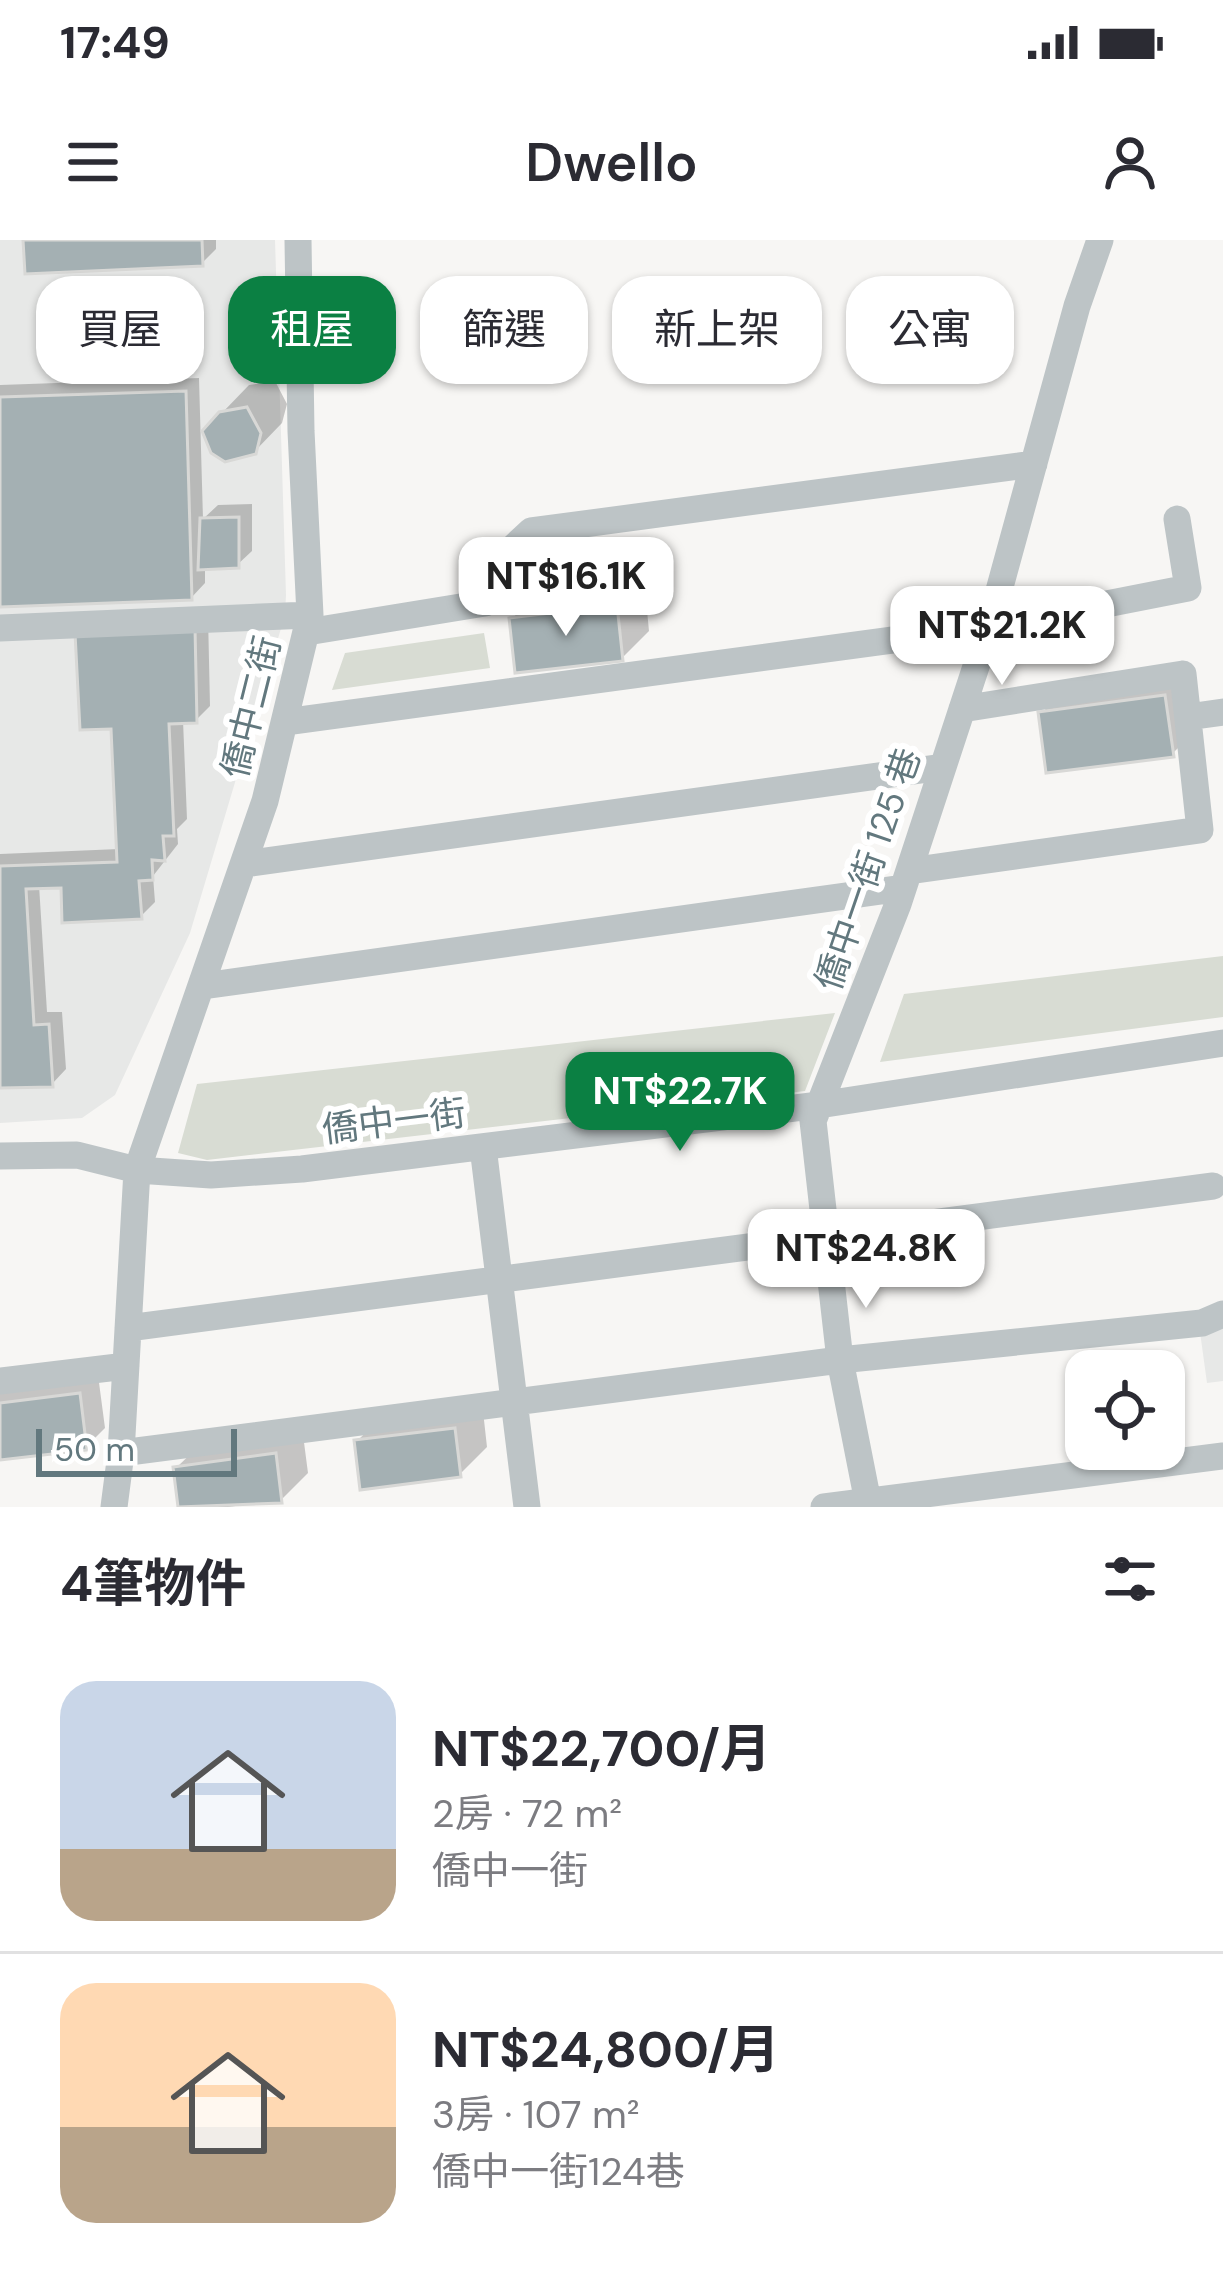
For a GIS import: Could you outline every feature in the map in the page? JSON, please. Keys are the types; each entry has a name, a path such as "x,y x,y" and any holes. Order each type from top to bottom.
{"street":[{"name":"僑中二街","path":"114,1507 137,1170 244,865 309,624 298,240"},
{"name":"僑中一街 125 巷","path":"869,1504 840,1360 813,1121 906,879 989,627 1077,306 1100,240"},
{"path":"0,628 309,624 485,603 482,577 531,531 1034,464"},
{"path":"285,722 989,627 1188,588 1177,519"},
{"path":"202,986 1201,830 1183,674 962,709"},
{"path":"1188,717 1223,712"},
{"path":"244,865 943,766"},
{"name":"僑中一街","path":"0,1156 76,1155 137,1170 211,1175 819,1106 1220,1043"},
{"path":"483,1147 527,1507"},
{"path":"128,1328 1213,1186"},
{"path":"121,1453 840,1360 1202,1323 1223,1314"},
{"path":"0,1381 126,1366"},
{"path":"824,1507 1223,1456"}],"shaded area":[{"path":"0,240 275,240 276,276 228,276 228,384 279,384 285,615 190,933 115,1095 82,1118 0,1123"},
{"path":"484,633 490,668 332,690 345,653"},
{"path":"1223,956 1223,1017 880,1062 904,994"},
{"path":"835,1013 805,1091 207,1160 178,1153 197,1084"},
{"path":"1223,1329 1223,1381 1207,1383 1200,1332"}],"building":[{"path":"23,240 202,240 203,266 25,274"},
{"path":"186,391 192,600 0,607 0,397"},
{"path":"247,407 261,433 256,454 225,462 211,453 202,431 219,412"},
{"path":"239,517 239,568 198,570 200,518"},
{"path":"617,605 623,661 515,673 509,618"},
{"path":"195,628 197,723 169,724 174,836 163,836 165,861 152,860 153,880 139,881 142,919 62,923 61,888 26,889 34,1025 49,1024 53,1087 0,1088 0,866 117,862 111,729 80,730 75,633"},
{"path":"1165,695 1174,757 1046,773 1038,712"},
{"path":"80,1393 87,1450 0,1460 0,1403"},
{"path":"455,1428 461,1477 360,1490 354,1440"},
{"path":"276,1453 282,1503 178,1507 173,1467"}]}
